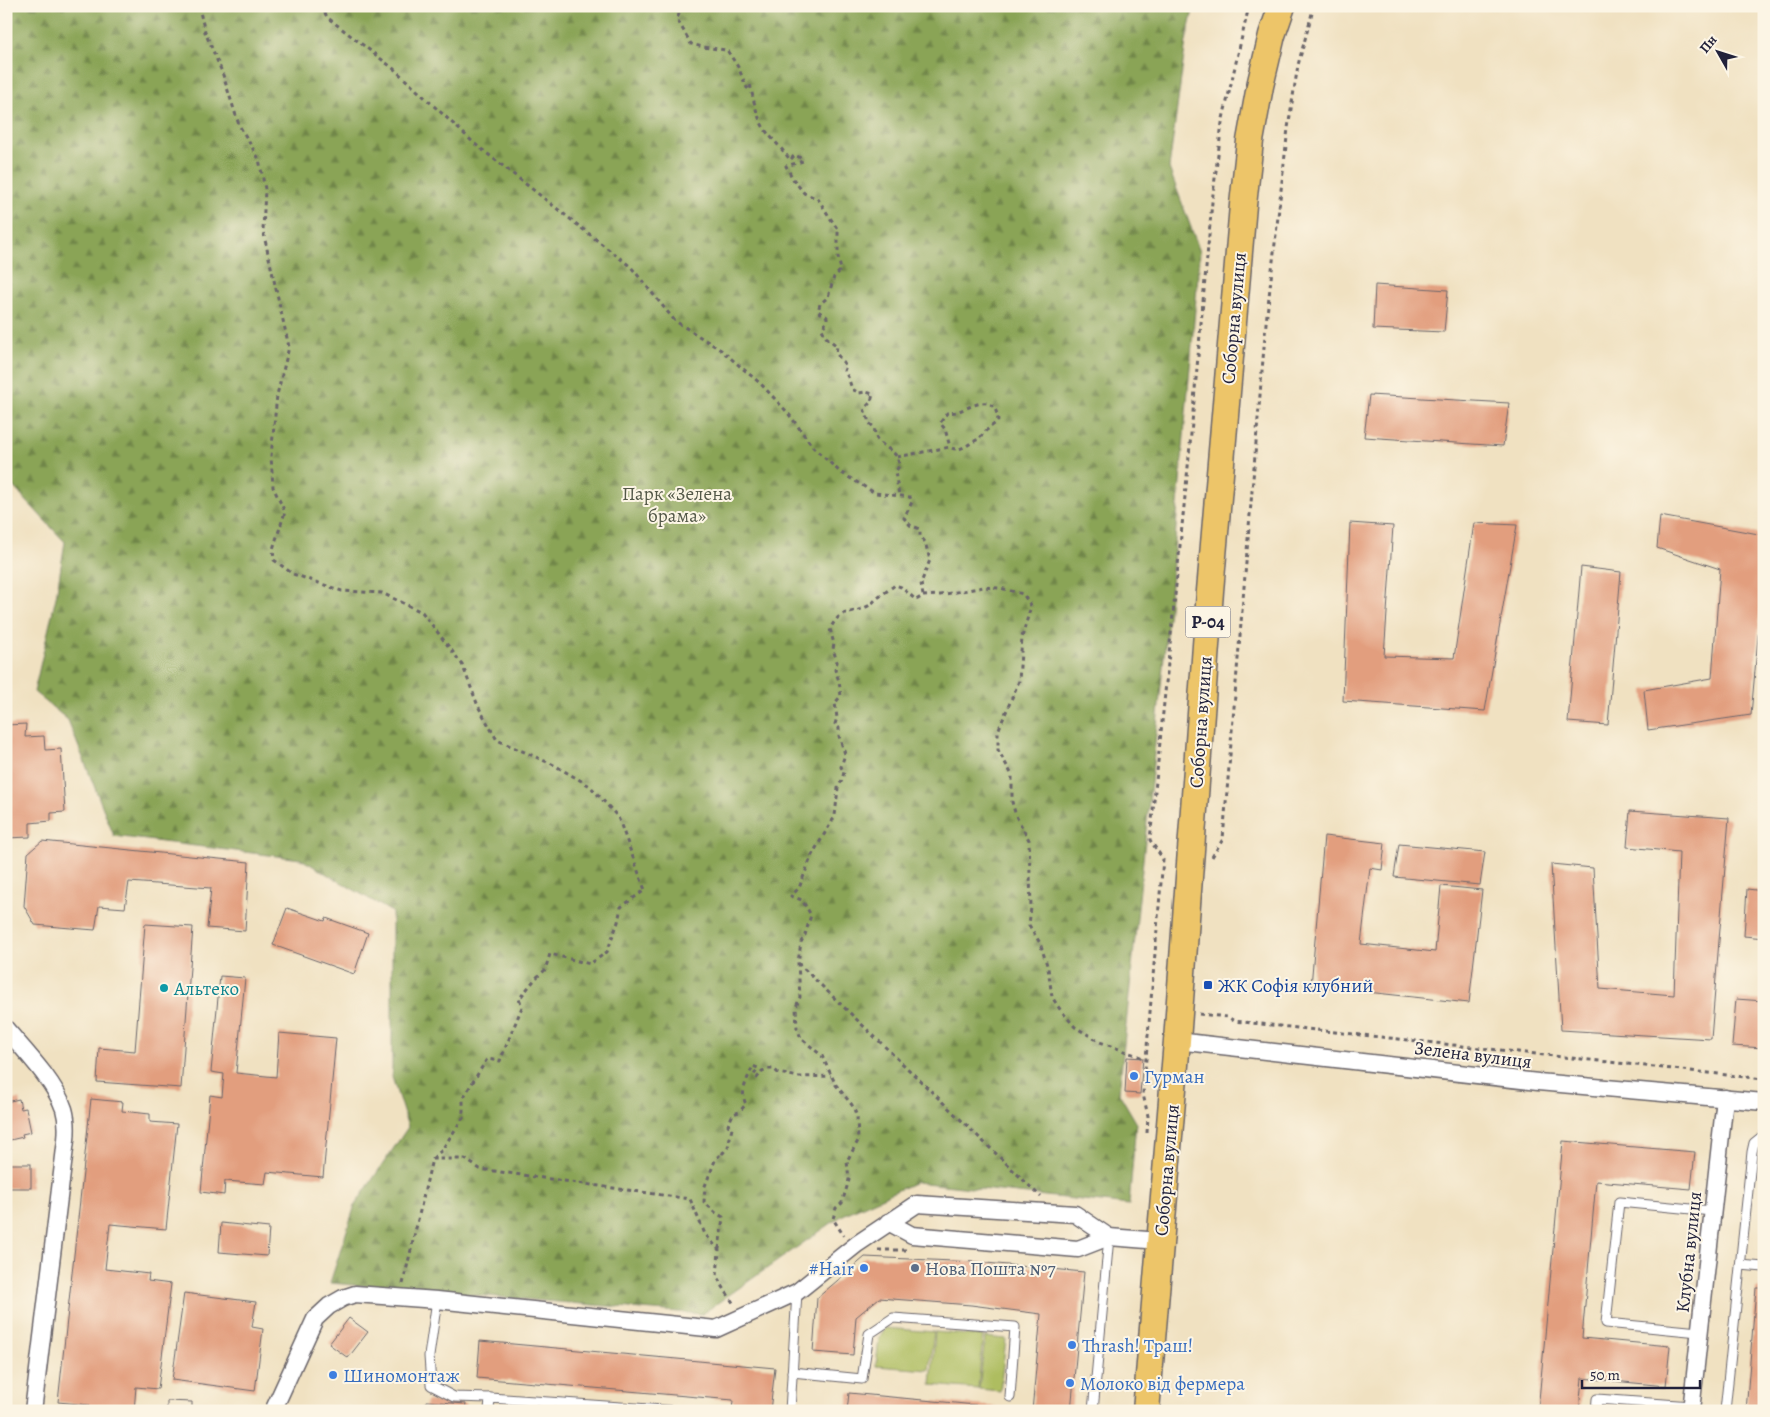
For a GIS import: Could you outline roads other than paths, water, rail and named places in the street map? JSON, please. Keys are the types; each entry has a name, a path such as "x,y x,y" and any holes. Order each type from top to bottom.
{"main road":[{"name":"Соборна вулиця","path":"1146,1411 1177,1041 1210,591 1243,205 1250,141 1260,86 1272,35 1282,6"}],"street":[{"path":"6,1029 35,1063 53,1089 64,1108 67,1124 33,1411"},
{"name":"Зелена вулиця","path":"1177,1041 1538,1082 1764,1102"},
{"name":"Клубна вулиця","path":"1691,1409 1725,1098"},
{"path":"272,1411 315,1319 329,1306 355,1294 437,1300 716,1328 798,1292 864,1247 888,1222 917,1204 1075,1214 1109,1237"},
{"path":"888,1222 912,1235 1078,1249 1109,1237 1160,1241"}],"lane":[{"path":"1725,1411 1752,1152 1754,1143 1764,1136"},
{"path":"1699,1332 1606,1323 1619,1202 1712,1211"},
{"path":"1093,1411 1109,1237"},
{"path":"1740,1264 1764,1267"},
{"path":"790,1411 798,1292"},
{"path":"437,1300 429,1356 431,1385 454,1396 678,1411"},
{"path":"792,1372 862,1379 869,1334 894,1318 1015,1327 1010,1397"},
{"path":"489,1411 490,1398"},
{"path":"1596,1411 1597,1399 1691,1409"}],"place":[{"name":"ЖК Софія клубний","path":"1208,985"},
{"name":"Альтеко","path":"164,988"},
{"name":"Гурман","path":"1134,1076"},
{"name":"#Hair","path":"864,1268"},
{"name":"Нова Пошта №7","path":"915,1268"},
{"name":"Thrash! Траш!","path":"1072,1345"},
{"name":"Шиномонтаж","path":"333,1375"},
{"name":"Молоко від фермера","path":"1070,1383"}],"park label":[{"name":"Парк «Зелена брама»","path":"677,504"}]}
